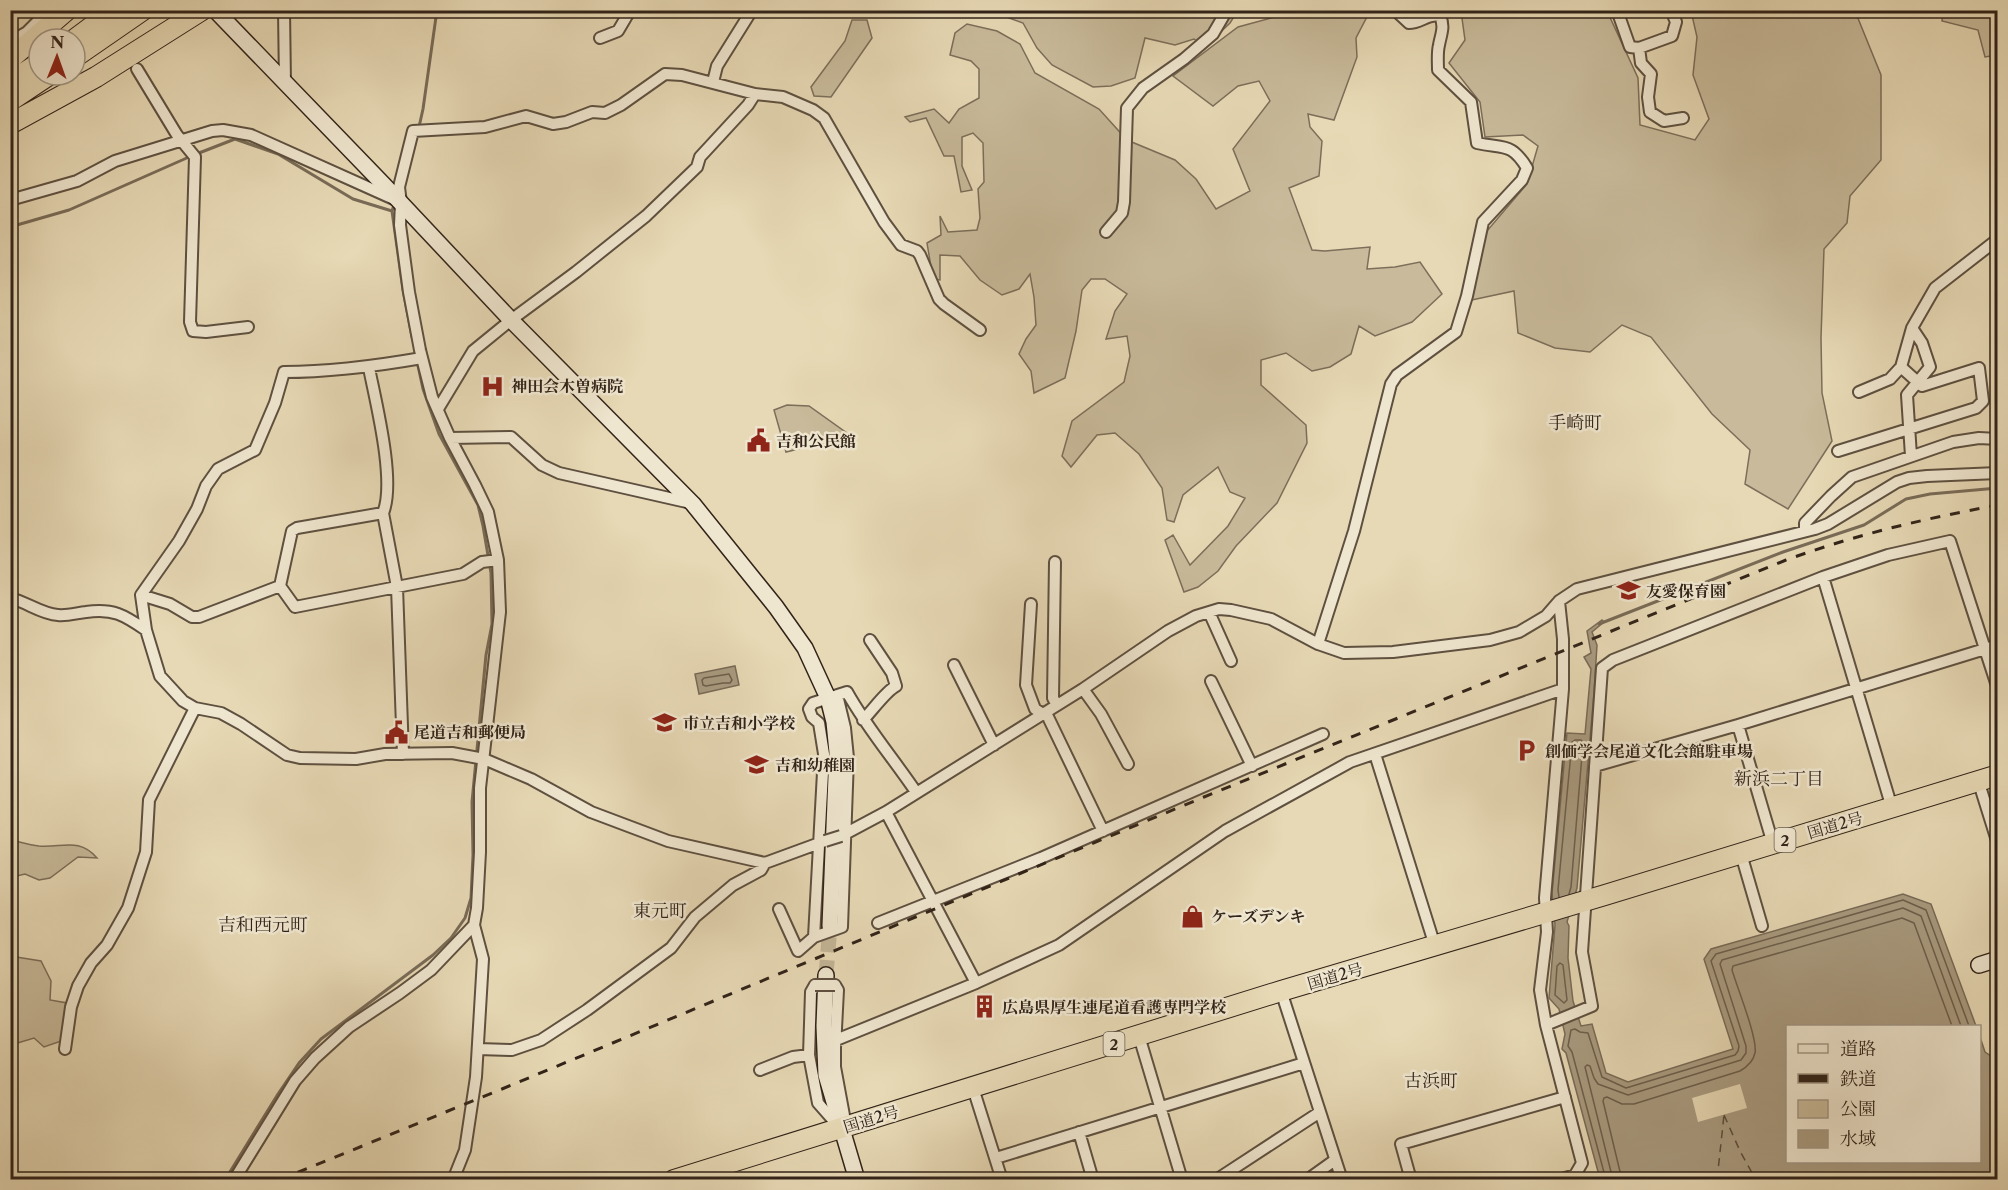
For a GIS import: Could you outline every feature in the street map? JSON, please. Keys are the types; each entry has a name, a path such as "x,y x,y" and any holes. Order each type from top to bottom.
{"highway":[{"path":"10,59 67,10"},
{"path":"87,30 114,10"},
{"path":"87,49 142,10"},
{"path":"10,124 96,77 202,10"},
{"path":"10,82 27,71"},
{"path":"10,101 31,87"},
{"name":"国道2号","path":"674,1179 1281,991 1998,775"}],"street":[{"path":"215,10 383,189 401,203 511,320 693,504 806,648 832,696 845,728 848,758 842,835 842,927 814,937 798,951 779,909"},
{"path":"284,10 285,84"},
{"path":"600,38 618,31 628,10"},
{"path":"713,82 717,66 752,10"},
{"path":"1106,232 1122,213 1124,202 1127,108 1143,88 1184,59 1213,34 1227,10"},
{"path":"1318,644 1354,531 1391,384 1398,375 1456,332 1467,296 1483,222 1522,180 1527,168 1518,153 1511,149 1477,143 1471,102 1438,70 1438,46 1443,31 1440,16 1432,14 1415,23 1408,23 1395,10"},
{"path":"1617,10 1630,47 1639,48 1672,36 1676,22 1671,10"},
{"path":"10,42 27,32 45,12"},
{"path":"1639,48 1641,63 1651,74 1648,97 1650,112 1664,121 1683,118"},
{"path":"137,69 177,135 183,139 195,158 190,322 193,331 206,332 248,327"},
{"path":"453,1179 465,1150 473,1107 478,1049 483,958 474,925 480,852 480,788 500,612 498,560 488,512 432,397 422,358 400,225 399,187 413,131 485,127 526,116 553,124 566,122 592,112 605,112 621,105 665,74 682,75 755,94 783,97 813,110 824,118 884,222 901,245 917,251 920,255 939,299 980,330"},
{"path":"438,409 473,351 646,216 697,167 700,157 748,105 755,94"},
{"path":"10,200 78,181 115,160 212,130 251,135 383,189"},
{"path":"1859,392 1890,379 1901,367 1912,328 1935,288 1998,239"},
{"path":"1911,456 1907,395 1930,367 1922,343 1912,328"},
{"path":"422,358 369,368 284,372 275,403 255,450 219,469 212,477 179,541 141,595 146,630 160,676 183,701 195,708 221,713 287,755 300,758 356,759 385,754 452,753 484,759 531,779 591,812 668,841 765,863 842,835 886,812 1083,689 1168,631 1196,616 1220,609 1271,619 1318,644 1344,653 1393,652 1490,640 1519,632 1546,616 1559,601 1577,590 1828,524 1898,482 1909,478 1998,474"},
{"path":"1838,451 1976,408 1983,401 1979,368 1922,386 1901,367"},
{"path":"369,368 388,471 387,504 383,513 397,588 403,754"},
{"path":"450,438 511,437 542,465 559,473 693,504"},
{"path":"1805,531 1806,524 1831,495 1852,477 1953,442 1979,438 1998,439"},
{"path":"383,513 297,528 292,531 280,586 295,607 463,574 483,562 498,560"},
{"path":"1559,1179 1575,1174 1582,1163 1546,1025 1540,990 1547,932 1565,907 1595,766 1602,668 1613,660 1823,577 1888,555 1950,541 1998,689"},
{"path":"1055,562 1053,698 1057,705"},
{"path":"1823,577 1892,808"},
{"path":"141,595 170,604 192,617 199,617 280,586"},
{"path":"10,598 59,616 108,610 129,619 146,630"},
{"path":"1546,1025 1592,1006 1582,952 1583,918 1545,898 1563,689 1563,639 1559,601"},
{"path":"1031,604 1026,686 1035,709 1048,717 1103,831"},
{"path":"1209,612 1231,661"},
{"path":"863,720 882,701 888,690 896,686 892,673 870,640"},
{"path":"1595,766 1738,725 1998,645"},
{"path":"954,665 994,745"},
{"path":"1211,681 1252,766"},
{"path":"1083,689 1101,714 1128,764"},
{"path":"836,1040 976,983 1059,945 1225,831 1350,762 1563,689"},
{"path":"814,937 823,841 824,754 819,723 812,717 809,709 813,703 847,692 863,720 892,756 916,792"},
{"path":"830,926 837,752 832,696"},
{"path":"65,1049 71,1007 78,986 91,963 107,945 128,908 146,852 149,800 195,708"},
{"path":"1738,725 1773,843"},
{"path":"878,923 1041,858 1323,734"},
{"path":"1375,754 1435,946"},
{"path":"1978,780 1998,844"},
{"path":"886,812 976,983"},
{"path":"1741,854 1762,926"},
{"path":"478,1049 512,1050 541,1040 670,948 695,917 733,885 761,870 765,863"},
{"path":"234,1179 295,1081 315,1058 349,1027 431,970 474,925"},
{"path":"1979,965 1998,959"},
{"path":"825,982 838,990 835,1067 845,1120 840,1128"},
{"path":"825,982 811,992 809,1055 818,1102 840,1128"},
{"path":"825,982 825,1075 856,1179"},
{"path":"1281,991 1342,1179"},
{"path":"1139,1036 1182,1179"},
{"path":"760,1070 793,1057 809,1055"},
{"path":"996,1158 1304,1063"},
{"path":"973,1088 1002,1179"},
{"path":"1411,1179 1401,1143 1565,1097"},
{"path":"1216,1179 1320,1112"},
{"path":"1079,1132 1093,1179"},
{"path":"1307,1179 1335,1160"}],"green space":[{"path":"1232,10 1235,15 1230,23 1205,47 1194,39 1175,45 1145,38 1135,78 1111,86 1093,87 1052,65 1037,48 1023,23 1006,17 1003,11"},
{"path":"1297,11 1370,11 1356,38 1357,57 1334,120 1308,114 1310,127 1322,141 1319,176 1289,188 1312,250 1370,247 1367,269 1420,262 1442,294 1412,322 1375,336 1359,326 1351,354 1330,367 1312,371 1286,353 1261,360 1261,385 1306,425 1307,443 1277,503 1236,546 1218,571 1198,587 1184,592 1165,540 1173,535 1190,565 1228,526 1245,498 1230,492 1218,467 1183,495 1174,522 1167,520 1162,488 1139,454 1115,433 1097,435 1071,467 1062,456 1072,421 1124,382 1130,356 1127,336 1106,339 1115,311 1127,294 1105,279 1091,279 1082,290 1076,331 1065,378 1034,393 1031,371 1019,354 1036,325 1030,274 1019,289 1002,295 980,280 960,256 940,255 940,280 933,279 927,243 941,235 940,216 948,232 977,230 980,218 978,189 984,182 983,143 973,133 962,137 962,166 972,190 961,192 954,156 944,156 926,118 910,122 905,117 934,109 949,123 959,109 979,98 979,69 971,61 950,55 955,33 967,24 997,31 1020,44 1035,73 1099,109 1127,140 1175,160 1196,179 1216,209 1250,191 1233,149 1270,101 1259,81 1238,86 1213,106 1173,76 1238,27"},
{"path":"1461,11 1607,11 1638,78 1640,125 1695,140 1709,119 1693,75 1697,37 1691,11 1855,11 1881,75 1881,160 1850,196 1847,223 1824,249 1822,393 1832,441 1788,509 1745,484 1750,450 1712,414 1651,337 1622,325 1590,352 1555,348 1518,333 1514,291 1467,301 1481,238 1527,184 1538,146 1523,135 1485,137 1480,102 1449,63 1465,40"},
{"path":"1943,11 1997,11 1997,55 1985,57 1978,30 1942,21"},
{"path":"852,20 867,20 872,38 831,97 814,96 811,87 845,41"},
{"path":"787,405 809,406 851,436 786,452 774,410"},
{"path":"11,840 39,846 77,846 84,848 97,858 78,857 50,878 39,880 25,874 12,877 11,886"},
{"path":"10,956 41,961 51,981 50,1000 67,1003 67,1039 44,1047 34,1038 11,1045"}],"water":[{"path":"1602,620 1604,622 1592,632 1597,645 1594,693 1577,888 1567,922 1569,926 1568,958 1573,1001 1581,1026 1592,1024 1606,1073 1628,1082 1733,1049 1704,959 1711,949 1903,894 1931,904 1976,1025 1786,1025 1786,1163 1981,1163 1981,1040 1985,1052 1997,1060 1997,1179 1600,1179 1566,1053 1562,1049 1565,1034 1559,1009 1549,998 1555,925 1552,893 1567,733 1585,734 1591,669 1584,657 1591,653 1587,631"},
{"path":"735,666 739,685 699,694 695,674"}],"pier":[{"path":"1740,1084 1747,1108 1698,1122 1692,1098"}],"waterway":[{"path":"419,127 437,10"},
{"path":"199,153 235,139 278,154 353,199 392,211"},
{"path":"10,227 69,210 189,157"},
{"path":"394,205 392,211 412,337"},
{"path":"225,1180 299,1063 321,1039 433,955 451,938 465,918 471,898 472,802 486,655 492,624 491,573 478,505 439,434 423,389 417,361"},
{"path":"1599,624 1783,552 1864,525 1906,499 1930,494 1998,488"}],"ferry route":[{"path":"1724,1115 1756,1180"},
{"path":"1717,1180 1724,1115"}],"tunnel":[{"path":"826,975 830,926"}],"railway":[{"path":"279,1180 1204,797 1786,560 1891,528 1998,505"}],"place":[{"name":"神田会木曽病院","path":"493,386"},
{"name":"吉和公民館","path":"758,441"},
{"name":"友愛保育園","path":"1628,591"},
{"name":"市立吉和小学校","path":"665,723"},
{"name":"尾道吉和郵便局","path":"396,732"},
{"name":"創価学会尾道文化会館駐車場","path":"1527,751"},
{"name":"吉和幼稚園","path":"757,765"},
{"name":"ケーズデンキ","path":"1193,916"},
{"name":"広島県厚生連尾道看護専門学校","path":"984,1007"}],"district":[{"name":"手崎町","path":"1575,423"},
{"name":"新浜二丁目","path":"1779,779"},
{"name":"東元町","path":"660,911"},
{"name":"吉和西元町","path":"263,925"},
{"name":"古浜町","path":"1431,1081"}]}
